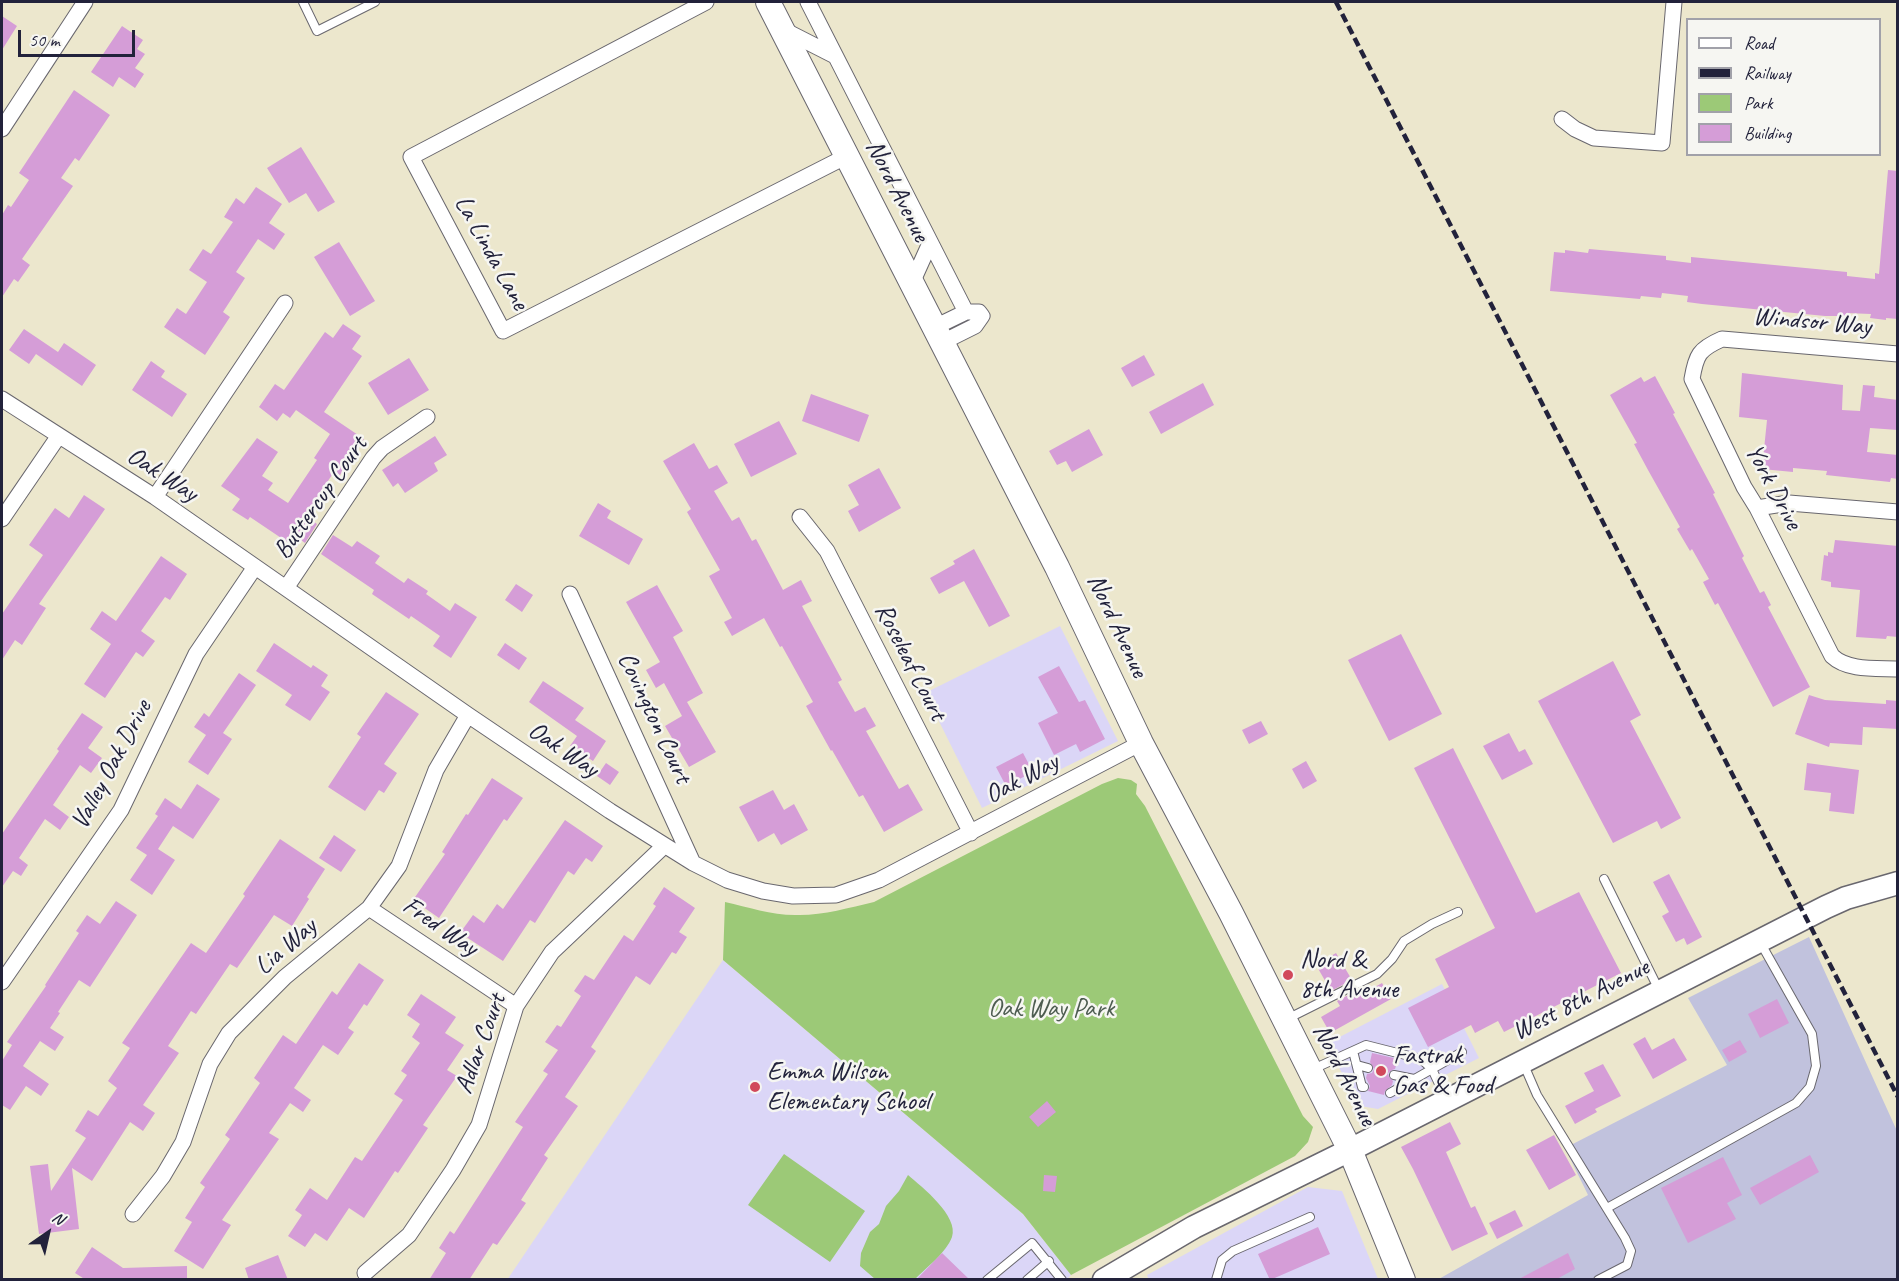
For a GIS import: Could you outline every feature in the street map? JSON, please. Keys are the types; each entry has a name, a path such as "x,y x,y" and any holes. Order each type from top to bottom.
{"main road":[{"name":"Nord Avenue","path":"768,2 1057,567 1141,743 1231,913 1350,1150 1403,1280"}],"street":[{"path":"2,129 85,2"},
{"name":"La Linda Lane","path":"706,2 411,157 503,331 847,156"},
{"name":"Nord Avenue","path":"808,2 930,243 975,313 975,326 939,335"},
{"path":"1562,119 1594,138 1662,143 1674,2"},
{"path":"782,29 836,56"},
{"path":"912,283 930,243"},
{"path":"155,497 285,303"},
{"name":"Windsor Way","path":"1722,339 1898,354"},
{"name":"York Drive","path":"1722,339 1706,346 1695,359 1692,379 1744,487 1758,508 1832,656 1840,663 1849,665 1898,669"},
{"name":"Oak Way","path":"2,399 155,497 468,715 664,846 727,880 763,891 808,897 836,895 879,880 1141,743"},
{"name":"Buttercup Court","path":"286,588 373,458 382,448 427,417"},
{"path":"2,519 58,437"},
{"path":"1758,508 1789,503 1898,512"},
{"name":"Roseleaf Court","path":"800,517 827,551 971,833"},
{"name":"Valley Oak Drive","path":"2,982 121,810 196,654 255,567"},
{"name":"Covington Court","path":"570,594 693,863"},
{"name":"Lia Way","path":"134,1214 163,1176 183,1142 210,1064 229,1033 285,977 369,908 399,866 436,770 468,715"},
{"name":"Adlar Court","path":"365,1273 409,1235 453,1170 478,1125 516,1006 552,952 664,846"},
{"name":"West 8th Avenue","path":"1104,1280 1194,1227 1846,898 1898,883"},
{"name":"Fred Way","path":"369,908 516,1006"}],"lane":[{"path":"303,2 317,31 375,2"},
{"path":"1604,879 1659,992"},
{"path":"1284,1020 1377,974 1392,959 1404,941 1458,912"},
{"path":"1607,1208 1796,1104 1810,1087 1816,1066 1812,1034 1760,941"},
{"path":"1310,1070 1366,1045 1421,1059 1432,1069 1446,1100"},
{"path":"1353,1052 1362,1087 1364,1087"},
{"path":"1390,1093 1462,1052"},
{"path":"1523,1061 1537,1095 1631,1251 1627,1265 1599,1280"},
{"path":"1357,1065 1368,1068"},
{"path":"1394,1075 1414,1079"},
{"path":"1216,1280 1222,1260 1233,1251 1310,1217"},
{"path":"987,1280 1032,1243 1062,1280"},
{"path":"1027,1280 1049,1262"}],"shaded area":[{"path":"1060,626 1118,741 982,808 925,693"},
{"path":"1809,937 1897,1131 1897,1279 1437,1280 1588,1195 1565,1148 1727,1065 1688,998"},
{"name":"Emma Wilson Elementary School","path":"723,960 1023,1214 1071,1275 1066,1280 507,1280"},
{"path":"1442,984 1479,1058 1378,1109 1360,1106 1326,1044"},
{"path":"1308,1187 1342,1191 1378,1279 1149,1280 1147,1275"}],"green space":[{"name":"Oak Way Park","path":"1118,778 1131,780 1137,784 1136,794 1145,806 1303,1116 1313,1127 1308,1142 1295,1156 1071,1275 1023,1214 723,960 725,902 786,915 805,915 874,902 1102,784"},
{"path":"784,1154 865,1211 830,1262 748,1205"},
{"path":"908,1175 945,1211 953,1229 952,1237 941,1254 915,1279 875,1279 860,1266 861,1253 870,1232 879,1224 886,1206 899,1191"}],"building":[{"path":"2,16 17,26 2,50"},
{"path":"122,26 143,40 137,49 145,54 135,68 144,74 135,88 119,77 113,87 91,72"},
{"path":"74,90 110,115 79,161 75,158 61,178 73,186 22,259 30,265 18,282 14,279 2,297 2,215 8,205 11,207 29,180 19,173"},
{"path":"301,147 335,202 318,212 306,193 289,203 267,168"},
{"path":"1888,170 1898,171 1898,319 1870,318 1871,314 1846,313 1846,316 1825,316 1702,304 1687,302 1688,296 1662,293 1661,298 1641,296 1640,299 1550,291 1554,252 1565,253 1565,250 1588,253 1589,249 1666,256 1666,260 1691,263 1691,257 1847,272 1847,276 1875,279 1875,273 1879,274"},
{"path":"256,187 282,204 269,223 285,234 274,250 258,239 236,272 245,278 223,312 230,317 205,355 164,327 177,308 186,314 207,282 189,270 203,249 211,254 233,222 224,217 236,198 244,204"},
{"path":"339,242 375,301 350,316 314,257"},
{"path":"343,324 361,336 352,349 362,356 324,412 364,439 340,475 334,472 305,515 317,524 305,543 301,540 296,548 250,517 248,520 232,510 240,499 221,486 257,438 278,452 262,476 273,483 268,490 288,503 317,460 314,458 330,434 296,410 290,418 283,413 277,421 259,407 275,384 284,390 325,332 333,338"},
{"path":"24,329 58,352 64,343 96,365 82,386 36,354 29,364 9,350"},
{"path":"1144,355 1155,375 1132,387 1121,368"},
{"path":"409,358 429,390 388,415 368,383"},
{"path":"151,361 165,371 161,377 187,394 172,417 132,390"},
{"path":"1742,373 1843,385 1842,410 1860,411 1863,385 1875,386 1874,397 1898,400 1898,430 1870,428 1867,452 1898,455 1898,479 1891,478 1890,482 1826,475 1827,471 1793,468 1793,472 1762,469 1767,420 1739,417"},
{"path":"1655,376 1715,493 1713,494 1744,556 1742,558 1760,593 1764,591 1771,605 1768,607 1810,687 1773,707 1718,603 1715,605 1703,582 1709,579 1692,549 1690,551 1677,529 1680,527 1610,395 1641,377 1644,382"},
{"path":"1203,383 1214,405 1161,434 1149,412"},
{"path":"811,394 869,415 859,442 802,421"},
{"path":"779,421 797,454 751,477 734,444"},
{"path":"1089,429 1103,455 1072,472 1066,461 1057,465 1049,451"},
{"path":"435,436 447,455 434,463 438,471 405,493 398,483 393,487 382,470"},
{"path":"694,443 709,469 717,465 728,483 714,491 732,521 739,517 752,541 756,539 783,590 801,580 812,601 802,606 842,680 838,682 855,712 865,707 876,726 866,731 899,789 908,784 923,810 884,832 863,795 859,797 831,751 806,706 813,702 764,618 732,636 724,622 732,618 709,576 720,570 687,512 691,509 663,461"},
{"path":"879,468 901,508 859,532 848,511 859,505 848,485"},
{"path":"84,495 105,509 39,604 46,608 22,645 15,640 2,660 2,614 43,555 29,545 55,508 69,518"},
{"path":"598,503 611,511 607,518 643,539 629,565 579,536"},
{"path":"333,535 352,547 357,541 380,556 375,563 404,583 408,578 428,591 426,594 450,611 455,603 477,617 451,658 433,646 440,636 411,616 409,619 372,594 374,590 321,554"},
{"path":"1835,540 1898,546 1898,637 1887,636 1886,639 1856,637 1860,590 1831,587 1831,582 1821,580 1824,555 1828,556 1828,552 1833,553"},
{"path":"974,549 1010,616 989,627 964,581 939,594 930,578 955,564 953,561"},
{"path":"161,556 187,574 170,600 165,597 141,631 155,641 143,657 136,652 105,698 84,684 111,644 90,629 102,611 116,621"},
{"path":"516,584 533,595 522,612 505,600"},
{"path":"657,585 683,631 673,637 703,693 687,702 716,752 689,767 665,726 682,716 664,683 656,688 646,670 660,662 626,602"},
{"path":"1401,634 1442,714 1389,741 1348,660"},
{"path":"274,643 311,668 313,665 328,675 321,686 330,692 310,721 285,705 292,695 256,671"},
{"path":"505,643 527,658 519,670 497,655"},
{"path":"1613,661 1641,715 1630,721 1681,818 1661,829 1657,821 1613,843 1538,701"},
{"path":"1059,666 1079,702 1085,700 1105,739 1080,752 1076,744 1054,755 1038,723 1058,713 1038,677"},
{"path":"239,673 256,685 223,733 232,739 208,775 188,762 206,735 194,727 204,713 209,717"},
{"path":"543,681 584,708 575,720 606,741 593,761 570,746 577,736 529,702"},
{"path":"386,692 419,714 384,764 397,773 384,793 379,790 365,811 328,787 361,737 357,734"},
{"path":"1809,695 1825,700 1886,704 1886,700 1898,701 1898,729 1863,727 1862,745 1830,743 1829,747 1795,734"},
{"path":"82,713 103,727 88,748 102,758 91,773 80,765 53,805 69,817 60,830 45,819 19,858 28,865 21,876 13,871 2,887 2,834"},
{"path":"1261,721 1268,734 1249,744 1242,730"},
{"path":"1509,733 1519,752 1525,749 1533,764 1502,780 1483,746"},
{"path":"1453,748 1536,913 1579,892 1621,973 1504,1032 1498,1021 1475,1033 1471,1025 1428,1047 1408,1008 1449,987 1435,959 1495,928 1414,768"},
{"path":"1023,753 1033,772 1006,786 996,767"},
{"path":"1306,761 1317,781 1303,789 1292,769"},
{"path":"606,763 619,772 610,785 597,776"},
{"path":"1807,763 1859,770 1854,814 1829,811 1831,793 1804,790"},
{"path":"492,778 523,798 507,821 504,819 439,918 413,900 445,854 442,852 466,814 468,815"},
{"path":"197,784 220,799 193,839 173,826 158,849 175,860 152,895 130,880 147,855 136,848 158,816 155,814 165,798 181,809"},
{"path":"773,790 784,810 794,804 808,830 781,845 774,833 758,842 739,807"},
{"path":"565,820 603,846 592,862 586,858 574,875 568,871 535,923 530,920 503,961 460,933 473,915 484,923 497,904 503,909"},
{"path":"334,835 356,850 341,872 319,858"},
{"path":"280,839 325,869 307,897 309,899 292,926 274,915 237,968 230,964 196,1014 191,1011 168,1046 179,1053 143,1105 155,1113 143,1131 130,1122 92,1181 72,1168 79,1229 39,1234 30,1166 48,1164 51,1191 86,1138 75,1131 88,1110 98,1116 117,1088 108,1081 130,1048 122,1043 191,943 206,953"},
{"path":"1669,874 1702,937 1687,945 1684,938 1676,942 1662,916 1669,912 1653,882"},
{"path":"664,887 695,908 679,932 687,937 676,954 672,952 650,985 636,976 591,1047 596,1051 565,1097 578,1106 544,1155 548,1158 521,1200 526,1203 497,1245 493,1243 469,1280 429,1280 446,1253 439,1248 450,1231 454,1234 523,1127 515,1122 548,1074 543,1071 558,1050 545,1042 557,1025 561,1027 581,996 574,991 585,975 594,980 624,935 633,941 656,906 653,904"},
{"path":"116,901 137,915 90,987 79,980 58,1012 60,1013 50,1028 64,1037 55,1051 40,1041 23,1066 49,1084 41,1096 26,1086 10,1110 2,1105 2,1061 12,1045 7,1042 46,986 79,933 76,931 87,915 100,924"},
{"path":"1336,953 1352,980 1331,991 1316,965"},
{"path":"359,963 384,980 367,1006 364,1004 348,1028 354,1032 338,1055 323,1045 294,1088 311,1100 303,1112 290,1103 269,1133 279,1139 222,1220 231,1225 203,1269 174,1251 192,1222 185,1218 205,1187 200,1183 230,1139 225,1135 260,1083 254,1078 283,1035 296,1044 332,991 337,995"},
{"path":"1382,983 1391,999 1330,1033 1321,1017 1340,1006 1337,1001 1358,990 1361,995"},
{"path":"421,994 456,1017 445,1033 464,1045 447,1070 457,1076 423,1125 428,1128 398,1173 395,1171 364,1218 349,1208 327,1241 315,1233 305,1247 288,1236 302,1215 295,1210 310,1188 327,1200 355,1157 362,1161 403,1100 394,1094 407,1075 401,1071 420,1043 412,1037 420,1024 407,1015"},
{"path":"1777,999 1789,1023 1760,1038 1748,1014"},
{"path":"1645,1037 1652,1050 1674,1038 1687,1060 1653,1079 1633,1044"},
{"path":"1740,1040 1747,1052 1729,1062 1722,1050"},
{"name":"Fastrak Gas & Food","path":"1372,1053 1398,1059 1395,1069 1388,1073 1393,1081 1384,1095 1368,1091 1370,1086 1366,1078 1367,1074 1372,1073 1374,1069 1370,1062"},
{"path":"1603,1064 1621,1096 1595,1109 1597,1112 1575,1124 1565,1106 1594,1091 1584,1073"},
{"path":"1047,1101 1056,1112 1038,1127 1029,1117"},
{"path":"1450,1122 1461,1144 1446,1152 1471,1208 1475,1206 1488,1234 1452,1251 1401,1147"},
{"path":"1554,1135 1576,1175 1549,1190 1526,1150"},
{"path":"1810,1155 1819,1172 1760,1205 1750,1188"},
{"path":"1723,1157 1742,1195 1727,1203 1736,1219 1688,1243 1661,1188"},
{"path":"1044,1175 1057,1176 1055,1192 1043,1191"},
{"path":"1515,1210 1523,1226 1497,1239 1489,1223"},
{"path":"1318,1227 1330,1254 1270,1280 1258,1254"},
{"path":"92,1247 123,1268 187,1266 187,1280 86,1280 75,1273"},
{"path":"942,1253 970,1280 916,1280"},
{"path":"1568,1253 1575,1269 1555,1280 1517,1280"},
{"path":"278,1255 288,1280 249,1280 245,1268"}],"railway":[{"path":"1336,2 1898,1097"}],"place":[{"name":"Nord & 8th Avenue","path":"1288,975"},
{"name":"Fastrak Gas & Food","path":"1381,1071"},
{"name":"Emma Wilson Elementary School","path":"755,1087"}]}
